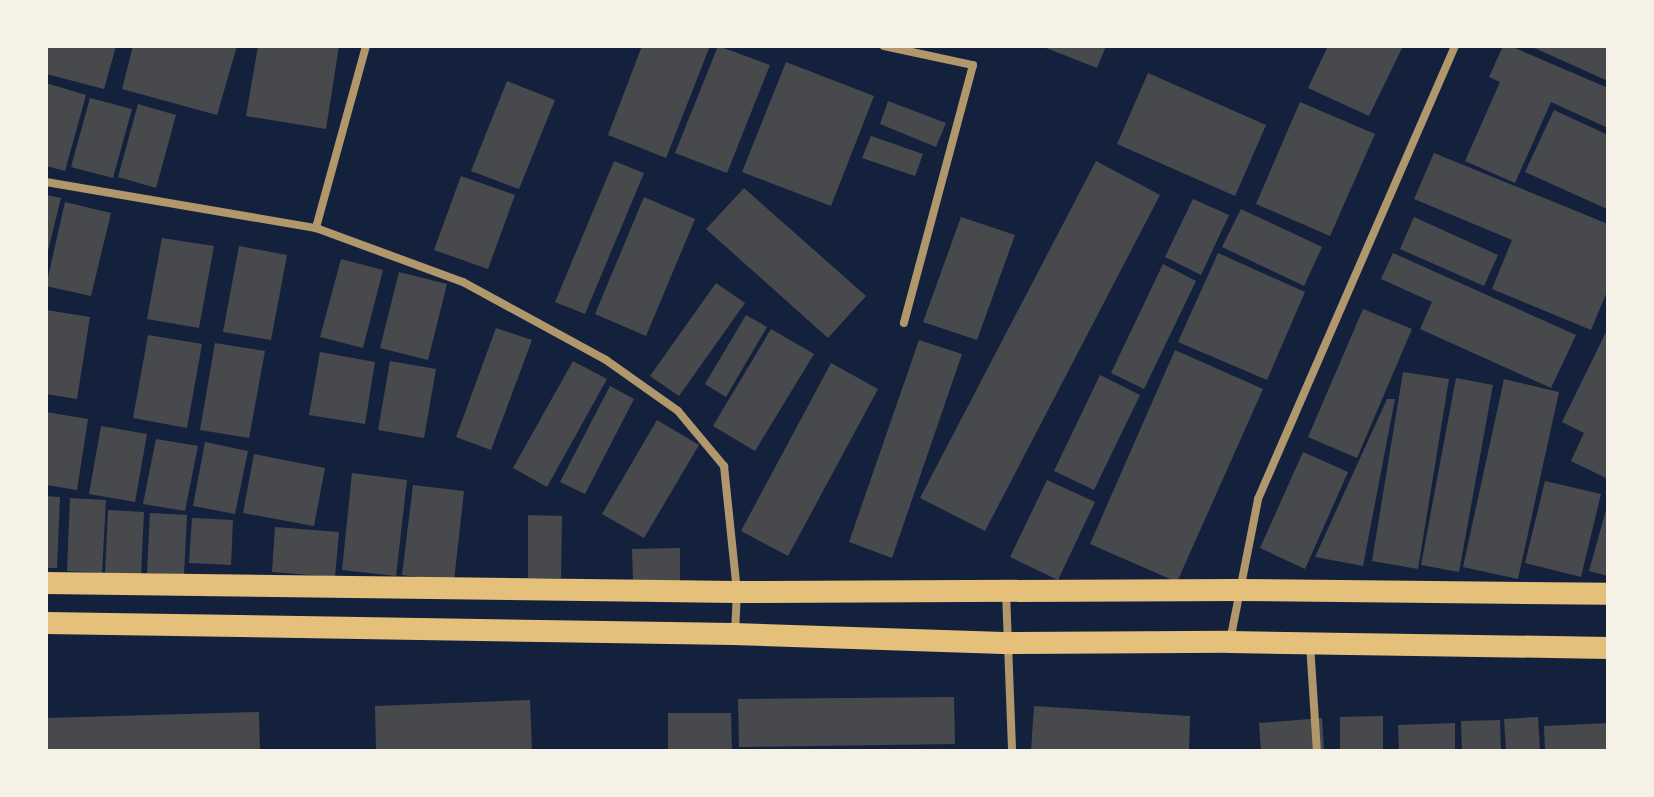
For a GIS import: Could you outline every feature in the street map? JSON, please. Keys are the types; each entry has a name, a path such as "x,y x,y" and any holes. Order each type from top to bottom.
{"highway":[{"path":"46,583 737,592 1239,590 1608,594"},
{"path":"46,623 734,634 1011,643 1230,642 1608,648"}],"street":[{"path":"316,228 366,46"},
{"path":"884,46 973,65 904,323"},
{"path":"1230,642 1258,499 1455,46"},
{"path":"46,182 316,228 463,282 606,360 678,411 724,466 737,592 734,634"},
{"path":"1006,591 1011,643 1012,751"},
{"path":"1310,643 1317,751"}],"building":[{"path":"47,46 116,46 104,89 46,74"},
{"path":"133,46 237,46 217,115 122,89"},
{"path":"258,46 339,46 326,129 246,116"},
{"path":"642,46 710,46 666,158 608,135"},
{"path":"718,46 770,65 727,173 675,153"},
{"path":"1041,46 1106,46 1097,68"},
{"path":"1328,46 1403,46 1369,116 1308,88"},
{"path":"1503,46 1510,46 1608,88 1608,128 1551,102 1515,183 1465,161 1500,82 1489,77"},
{"path":"1530,46 1608,46 1608,81"},
{"path":"786,62 874,96 831,206 742,172"},
{"path":"1148,73 1266,125 1235,196 1117,144"},
{"path":"507,81 555,100 519,189 471,171"},
{"path":"46,83 86,95 65,171 46,166"},
{"path":"90,98 132,109 113,178 71,167"},
{"path":"888,101 946,123 936,147 880,124"},
{"path":"1300,102 1375,134 1330,236 1256,204"},
{"path":"138,104 176,115 156,188 118,177"},
{"path":"1554,110 1608,135 1607,209 1525,172"},
{"path":"871,136 923,154 915,176 862,158"},
{"path":"1434,153 1608,224 1608,289 1591,330 1492,289 1512,240 1414,199"},
{"path":"614,161 644,173 585,314 555,302"},
{"path":"1096,161 1160,195 985,531 920,498"},
{"path":"461,176 515,195 488,269 434,250"},
{"path":"744,188 866,296 828,338 706,229"},
{"path":"46,195 61,198 47,255 46,255"},
{"path":"644,197 695,219 646,336 595,314"},
{"path":"1193,199 1229,215 1201,275 1165,257"},
{"path":"65,202 111,213 91,296 46,286"},
{"path":"1241,209 1322,247 1304,286 1222,247"},
{"path":"961,217 1015,235 977,340 923,322"},
{"path":"1414,217 1498,255 1484,286 1400,249"},
{"path":"162,238 214,246 199,328 147,319"},
{"path":"239,246 287,255 271,340 223,332"},
{"path":"1218,253 1305,292 1267,380 1178,342"},
{"path":"1393,253 1576,335 1551,388 1420,329 1432,302 1381,279"},
{"path":"341,259 383,270 363,348 320,337"},
{"path":"1163,264 1196,281 1144,389 1111,373"},
{"path":"399,272 447,284 428,360 380,348"},
{"path":"716,283 745,303 679,396 650,376"},
{"path":"1363,309 1412,329 1357,458 1308,437"},
{"path":"46,310 90,317 77,399 46,394"},
{"path":"746,315 767,327 726,397 705,384"},
{"path":"496,328 532,340 491,450 456,437"},
{"path":"1608,328 1608,479 1571,461 1584,433 1562,422"},
{"path":"771,329 814,354 755,451 713,426"},
{"path":"148,335 202,344 187,428 133,418"},
{"path":"919,340 962,354 892,558 849,542"},
{"path":"215,343 265,351 249,438 200,430"},
{"path":"1175,350 1263,389 1177,582 1090,544"},
{"path":"320,352 375,362 365,424 309,415"},
{"path":"390,361 436,369 424,438 378,430"},
{"path":"573,361 607,379 547,487 513,468"},
{"path":"831,363 878,389 788,556 741,531"},
{"path":"1403,372 1449,379 1418,569 1372,561"},
{"path":"1100,375 1140,395 1094,490 1054,471"},
{"path":"1456,378 1493,385 1459,572 1421,565"},
{"path":"1504,379 1559,392 1518,579 1463,567"},
{"path":"610,386 634,399 585,494 560,482"},
{"path":"1387,399 1395,399 1363,566 1315,557"},
{"path":"46,412 88,419 77,490 46,485"},
{"path":"657,420 699,445 644,538 602,514"},
{"path":"101,426 147,434 135,502 89,494"},
{"path":"156,439 198,446 185,511 143,504"},
{"path":"205,442 248,451 235,514 193,506"},
{"path":"1303,452 1348,472 1305,569 1260,548"},
{"path":"254,454 325,468 314,526 243,513"},
{"path":"352,473 407,480 396,576 342,570"},
{"path":"1047,480 1095,502 1058,580 1010,557"},
{"path":"1545,481 1601,494 1581,577 1525,563"},
{"path":"413,485 464,491 454,581 402,575"},
{"path":"46,496 60,497 57,568 46,568"},
{"path":"70,498 106,500 102,573 67,571"},
{"path":"1608,503 1608,576 1589,571"},
{"path":"108,510 144,512 141,575 105,574"},
{"path":"150,513 187,515 184,575 147,573"},
{"path":"528,515 562,516 561,578 528,578"},
{"path":"192,518 233,520 231,565 189,563"},
{"path":"275,527 339,532 335,577 272,572"},
{"path":"680,548 680,581 633,581 632,549"},
{"path":"954,697 955,744 739,747 738,699"},
{"path":"530,700 532,751 376,751 375,706"},
{"path":"1034,706 1190,716 1189,751 1031,751"},
{"path":"259,712 260,751 46,751 46,718"},
{"path":"668,713 731,713 732,751 668,751"},
{"path":"1383,716 1383,751 1340,751 1340,717"},
{"path":"1538,717 1540,751 1506,751 1504,719"},
{"path":"1322,718 1324,751 1261,751 1259,723"},
{"path":"1500,720 1501,751 1462,751 1461,721"},
{"path":"1455,723 1455,751 1399,751 1398,725"},
{"path":"1608,723 1608,751 1545,751 1544,726"}]}
